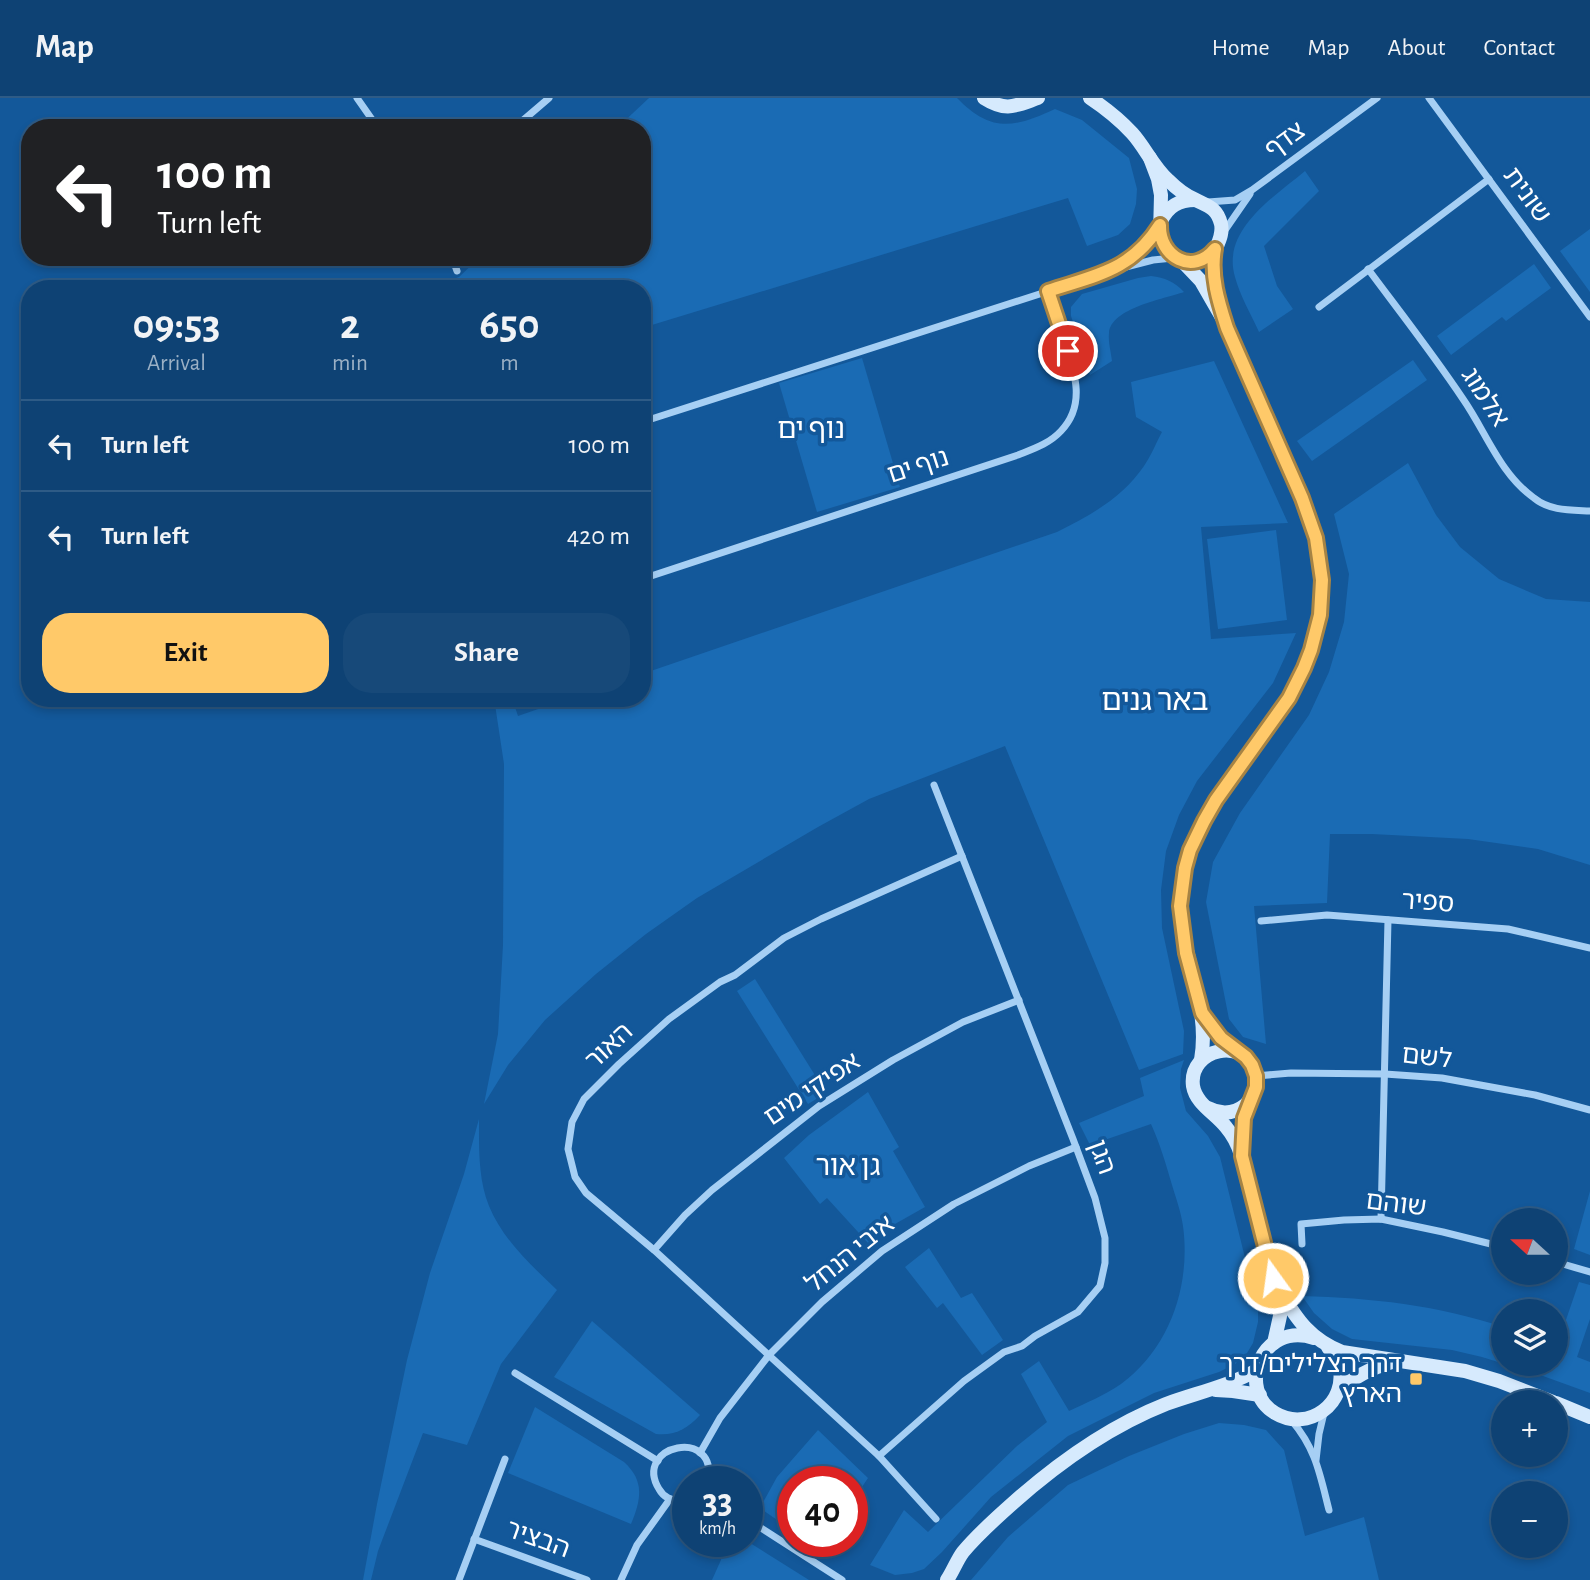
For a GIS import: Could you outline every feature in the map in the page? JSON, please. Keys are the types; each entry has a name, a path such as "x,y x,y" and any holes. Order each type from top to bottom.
{"street":[{"path":"357,98 372,119"},
{"path":"524,119 549,98"},
{"path":"984,98 1005,107 1017,106 1032,99"},
{"path":"1080,98 1093,100 1132,133 1168,181 1211,207 1217,214 1221,235 1215,249 1214,273 1227,328"},
{"name":"צדף","path":"1199,201 1235,200 1377,98"},
{"name":"שונית","path":"1429,98 1590,317"},
{"path":"1150,158 1161,195 1160,235 1163,244 1168,252 1201,281 1227,328 1310,518 1320,561 1320,615 1311,650 1297,684 1216,800 1196,836 1185,868 1180,906 1182,932 1202,1013 1204,1044 1201,1060"},
{"path":"1319,307 1489,179"},
{"name":"צדף","path":"1221,235 1252,190"},
{"path":"1114,270 1135,255 1153,237 1169,208 1186,200 1199,201"},
{"path":"651,419 1114,270 1153,260 1178,259 1193,262 1202,260 1215,249"},
{"path":"455,266 457,271"},
{"name":"אלמוג","path":"1368,269 1462,397 1509,476 1536,501 1564,510 1590,511"},
{"name":"נוף ים","path":"651,576 1018,455 1051,440 1062,430 1070,417 1077,395 1077,384 1048,291"},
{"name":"הגן","path":"879,1456 935,1405 1004,1352 1021,1346 1078,1312 1100,1286 1105,1263 1105,1238 1095,1198 934,785"},
{"name":"האור","path":"769,1355 654,1250 586,1193 575,1177 568,1149 572,1122 584,1099 669,1019 784,938 962,856"},
{"name":"ספיר","path":"1261,921 1327,915 1508,929 1590,948"},
{"path":"1381,1219 1388,920"},
{"name":"אפיקי מים","path":"654,1250 712,1190 819,1106 893,1060 963,1022 1019,1000"},
{"path":"1202,1013 1221,1038 1246,1057 1256,1076 1256,1087 1244,1118 1242,1156"},
{"path":"1238,1052 1228,1049 1214,1052 1201,1060 1193,1076 1193,1087 1204,1106 1226,1127 1242,1156 1280,1316 1274,1342"},
{"name":"לשם","path":"1256,1076 1291,1073 1385,1074 1442,1078 1535,1095 1590,1110"},
{"path":"1204,1106 1214,1112 1225,1113 1236,1111 1249,1101"},
{"name":"איבי הנחל","path":"700,1453 720,1418 769,1355 822,1302 882,1251 954,1204 1029,1166 1076,1147"},
{"name":"שוהם","path":"1302,1244 1301,1224 1381,1219 1491,1244"},
{"path":"1568,1266 1590,1272"},
{"path":"1273,1278 1301,1325 1323,1343 1336,1358 1340,1368 1338,1392 1324,1411 1303,1420 1275,1413 1260,1395 1256,1385 1256,1370 1266,1350 1274,1342 1296,1335 1304,1335 1323,1343 1342,1352 1465,1371 1523,1390"},
{"path":"769,1355 879,1456 936,1519"},
{"path":"1338,1392 1349,1381 1396,1360"},
{"path":"947,1580 962,1553 991,1522 1071,1455 1166,1404 1211,1390 1256,1370"},
{"path":"515,1373 658,1461"},
{"path":"1211,1390 1260,1395"},
{"path":"1568,1408 1590,1417"},
{"path":"1316,1460 1324,1411"},
{"path":"1291,1419 1305,1436 1316,1460 1328,1510"},
{"path":"621,1580 637,1545 670,1499 657,1487 655,1469 658,1461 669,1450 677,1447 693,1449 700,1453 708,1466"},
{"name":"הבציר","path":"459,1580 505,1459"},
{"path":"763,1528 842,1580"},
{"name":"הבציר","path":"474,1538 587,1580"}],"shaded area":[{"path":"649,98 957,98 981,117 1003,124 1027,120 1055,109 1082,120 1129,158 1137,189 1136,204 1130,224 1118,235 1087,246 1068,198 651,325 651,280 451,280 459,277 471,266 651,266 651,119 627,119"},
{"path":"1305,171 1319,191 1264,246 1277,286 1293,309 1259,332 1235,277 1233,260 1236,244 1253,216"},
{"path":"1590,229 1590,292 1560,251"},
{"path":"1534,264 1551,288 1506,321 1502,317 1451,355 1437,336"},
{"path":"1151,276 1169,281 1184,292 1140,306 1119,317 1112,324 1109,333 1112,361 1090,375 1071,316 1071,307 1082,294"},
{"path":"862,358 900,487 817,512 779,383"},
{"path":"1413,360 1427,380 1312,461 1297,441"},
{"path":"1214,361 1288,523 1201,527 1211,639 1296,633 1273,683 1197,781 1179,815 1166,851 1161,890 1162,928 1184,1031 1183,1054 1139,1070 1005,746 869,799 697,898 596,974 545,1020 508,1065 484,1104 498,1034 503,945 504,764 495,707 515,707 518,716 544,707 651,707 651,671 1057,532 1094,512 1126,487 1147,462 1162,432 1136,417 1131,382"},
{"path":"1408,463 1436,515 1460,547 1499,579 1546,599 1590,602 1590,865 1538,849 1468,839 1330,834 1327,903 1254,906 1266,1044 1243,1037 1229,1019 1206,902 1213,862 1240,813 1309,715 1329,672 1344,622 1349,574 1334,514"},
{"path":"1276,530 1287,620 1218,629 1207,539"},
{"path":"755,979 826,1093 808,1104 737,991"},
{"path":"1184,1060 1180,1088 1186,1111 1208,1136 1220,1157 1258,1310 1253,1343 1247,1353 1235,1364 1219,1372 1154,1393 1068,1436 991,1497 924,1569 895,1575 870,1565 904,1510 928,1532 1017,1446 1047,1422 1021,1374 1039,1361 1069,1411 1121,1384 1138,1369 1164,1334 1180,1292 1185,1248 1180,1210 1151,1124 1090,1145 1079,1123 1144,1096 1140,1078"},
{"path":"868,1092 899,1147 893,1151 925,1207 895,1224 869,1244 827,1198 820,1204 784,1158 809,1135"},
{"path":"479,1119 481,1174 489,1206 510,1241 557,1290 501,1364 467,1445 423,1433 378,1551 371,1580 363,1580 407,1360 430,1273 464,1174"},
{"path":"1590,1191 1590,1255 1574,1249"},
{"path":"929,1248 961,1298 972,1293 1003,1340 982,1355 943,1303 937,1308 905,1267"},
{"path":"1579,1282 1590,1285 1590,1319 1577,1357 1590,1362 1590,1393 1543,1376 1568,1376 1568,1314"},
{"path":"1302,1296 1404,1304 1491,1323 1491,1360 1452,1350 1352,1339 1332,1329 1314,1313"},
{"path":"592,1321 700,1415 680,1430 669,1434 656,1434 554,1377"},
{"path":"535,1407 631,1469 638,1484 639,1499 631,1524 508,1473"},
{"path":"1219,1423 1266,1430 1284,1450 1305,1536 1364,1517 1379,1580 971,1580 1008,1537 1068,1485 1129,1456"},
{"path":"818,1430 856,1466 787,1466"},
{"path":"777,1477 777,1520 763,1510 763,1503"},
{"path":"763,1551 809,1580 712,1580 722,1557 763,1557"}],"place":[{"name":"דרך הצלילים/דרך הארץ","path":"1416,1379"}],"district":[{"name":"נוף ים","path":"811,430"},
{"name":"באר גנים","path":"1155,701"},
{"name":"גן אור","path":"848,1167"}],"route":[{"path":"1068,351 1048,291 1114,270 1135,255 1153,237 1160,225 1163,244 1175,258 1193,262 1202,260 1215,249 1214,273 1227,328 1302,498 1316,538 1322,597 1311,650 1289,698 1216,800 1196,836 1185,868 1180,906 1186,953 1202,1013 1221,1038 1246,1057 1256,1076 1256,1087 1244,1118 1242,1156 1273,1278"}]}
